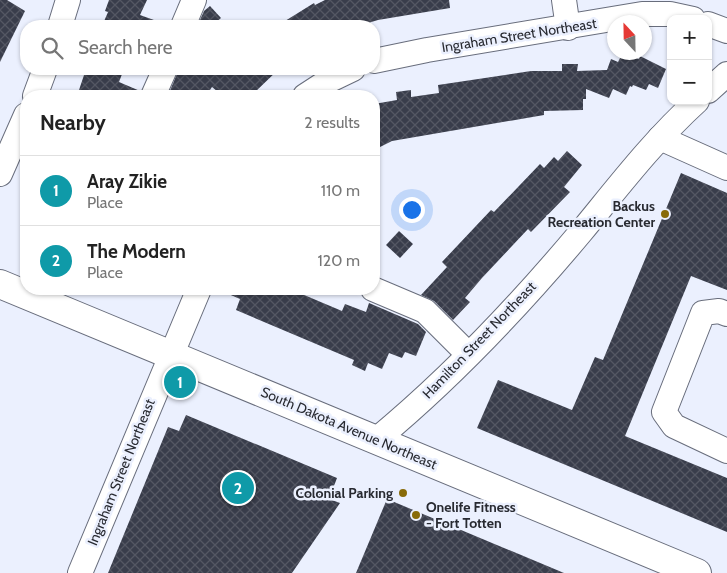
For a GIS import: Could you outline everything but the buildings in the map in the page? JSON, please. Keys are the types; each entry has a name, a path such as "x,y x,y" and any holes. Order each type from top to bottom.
{"main road":[{"name":"South Dakota Avenue Northeast","path":"0,284 20,292"},
{"name":"South Dakota Avenue Northeast","path":"27,295 697,573"}],"street":[{"path":"62,20 68,0"},
{"path":"186,20 194,0"},
{"path":"564,0 568,28"},
{"name":"Ingraham Street Northeast","path":"380,60 427,50 648,14 675,15"},
{"path":"712,25 727,31"},
{"path":"712,87 727,74"},
{"path":"36,90 43,75"},
{"path":"156,90 162,75"},
{"path":"314,90 340,75"},
{"name":"Hamilton Street Northeast","path":"376,440 468,354 513,325 582,231 639,160 693,105"},
{"path":"0,174 20,128"},
{"path":"660,138 727,168"},
{"path":"380,292 425,311 468,354"},
{"name":"Ingraham Street Northeast","path":"80,573 170,354 196,295"},
{"path":"727,314 719,311 703,313 664,412 674,426 727,451"}],"place":[{"name":"Backus Recreation Center","path":"665,214"},
{"name":"Aray Zikie","path":"180,382"},
{"name":"The Modern","path":"238,488"},
{"name":"Colonial Parking","path":"403,493"},
{"name":"Onelife Fitness - Fort Totten","path":"416,515"}]}
